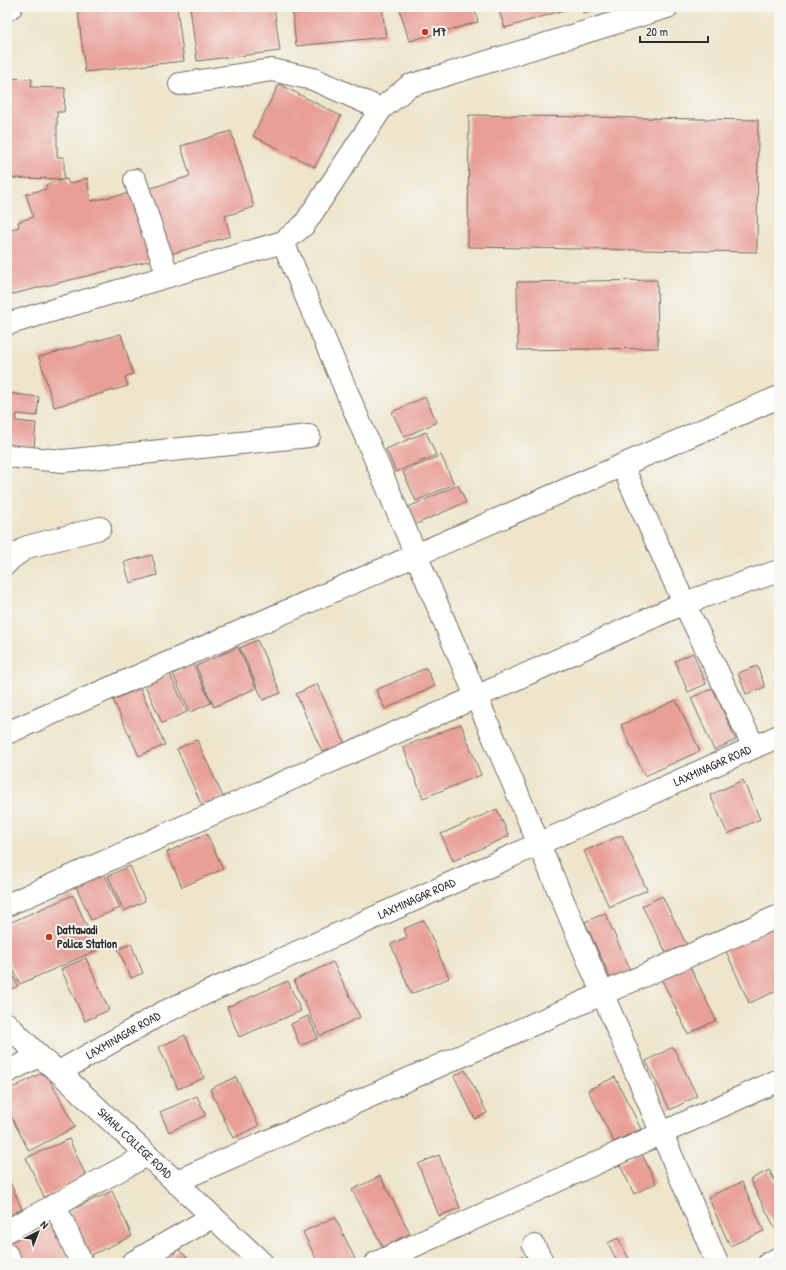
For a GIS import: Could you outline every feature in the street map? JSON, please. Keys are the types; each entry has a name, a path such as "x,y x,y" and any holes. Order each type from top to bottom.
{"street":[{"path":"7,10 11,7"},
{"path":"7,324 283,242 304,225 381,109 409,86 667,7"},
{"path":"180,84 272,70 313,79 381,109"},
{"path":"135,180 168,276"},
{"path":"283,242 717,1263"},
{"path":"7,733 779,397"},
{"path":"7,456 63,461 309,436"},
{"path":"622,466 684,603 754,747"},
{"path":"7,563 27,547 100,528"},
{"path":"7,905 684,603 779,571"},
{"name":"LAXMINAGAR ROAD","path":"59,1072 164,1012 779,736"},
{"path":"175,1182 779,916"},
{"name":"SHAHU COLLEGE ROAD","path":"7,1024 39,1056 59,1072 262,1263"},
{"path":"7,1072 39,1056"},
{"path":"376,1263 779,1080"},
{"path":"7,1231 147,1155"},
{"path":"55,1205 81,1262"},
{"path":"132,1263 212,1217"},
{"path":"7,1255 11,1263"},
{"path":"769,1263 779,1258"}],"building":[{"path":"104,7 177,7 184,61 85,72 78,10"},
{"path":"190,7 274,7 280,51 197,61"},
{"path":"292,7 382,7 386,37 296,46"},
{"name":"M7","path":"399,7 474,7 478,22 409,41"},
{"path":"498,7 574,7 505,28"},
{"path":"581,7 603,7 583,13"},
{"path":"7,78 32,79 31,87 65,88 64,112 57,112 57,157 64,157 64,179 7,178"},
{"path":"279,84 341,116 315,167 253,136"},
{"path":"469,115 758,120 757,252 468,247"},
{"path":"231,131 254,207 225,216 230,236 168,255 148,189 190,176 181,146"},
{"path":"87,178 91,201 135,192 156,259 9,295 7,288 7,230 19,227 18,222 33,217 26,194 46,189 47,184 67,179 69,184"},
{"path":"657,280 658,348 518,350 517,282"},
{"path":"121,334 133,374 125,377 128,386 54,407 39,357"},
{"path":"7,393 39,397 37,416 17,414 16,421 36,423 34,448 7,445"},
{"path":"425,397 437,422 404,437 392,412"},
{"path":"426,432 436,455 396,472 386,449"},
{"path":"441,455 454,484 416,501 403,472"},
{"path":"458,485 466,502 410,527 402,510"},
{"path":"152,555 157,575 130,583 124,562"},
{"path":"257,640 281,693 263,700 240,648"},
{"path":"238,647 256,688 214,707 196,666"},
{"path":"693,653 706,684 688,692 675,661"},
{"path":"193,664 211,703 190,712 173,674"},
{"path":"757,666 765,687 746,694 738,673"},
{"path":"426,668 435,686 385,709 376,690"},
{"path":"170,674 187,712 162,723 145,685"},
{"path":"317,684 346,746 324,756 296,694"},
{"path":"140,688 165,745 139,756 113,700"},
{"path":"713,688 736,740 714,750 691,698"},
{"path":"676,700 700,751 645,776 621,725"},
{"path":"461,724 481,775 423,798 403,747"},
{"path":"197,740 223,797 202,806 177,749"},
{"path":"743,780 760,819 728,834 710,795"},
{"path":"497,809 509,836 453,861 441,834"},
{"path":"207,834 223,869 182,887 167,852"},
{"path":"622,835 647,890 609,907 584,851"},
{"path":"130,866 145,901 124,911 108,876"},
{"path":"103,871 120,908 91,920 75,884"},
{"name":"Dattawadi Police Station","path":"73,895 97,950 20,984 7,956 7,924"},
{"path":"662,896 690,951 670,960 642,906"},
{"path":"605,913 631,972 611,980 585,922"},
{"path":"424,920 449,978 411,994 391,944 407,937 404,929"},
{"path":"779,925 779,990 749,1003 725,949"},
{"path":"131,944 143,973 131,978 118,949"},
{"path":"86,958 109,1010 85,1021 61,969"},
{"path":"333,962 360,1017 320,1036 294,980"},
{"path":"7,963 18,986 7,991"},
{"path":"689,965 716,1020 688,1034 661,978"},
{"path":"288,981 301,1011 239,1037 227,1007"},
{"path":"308,1016 318,1038 300,1046 291,1024"},
{"path":"185,1035 204,1078 178,1089 159,1047"},
{"path":"673,1047 697,1096 670,1110 646,1061"},
{"path":"465,1070 487,1113 475,1119 454,1076"},
{"path":"45,1071 75,1127 29,1151 7,1109 7,1091"},
{"path":"236,1077 259,1126 233,1138 210,1089"},
{"path":"615,1077 641,1129 614,1142 588,1090"},
{"path":"197,1096 206,1115 169,1132 160,1112"},
{"path":"69,1139 87,1178 44,1197 26,1158"},
{"path":"641,1152 656,1183 634,1194 619,1163"},
{"path":"439,1155 460,1208 439,1216 418,1164"},
{"path":"769,1170 779,1189 779,1229 776,1230 750,1180"},
{"path":"7,1175 22,1209 7,1216"},
{"path":"380,1176 410,1233 383,1247 352,1190"},
{"path":"742,1182 764,1231 730,1246 708,1197"},
{"path":"112,1191 132,1236 89,1256 69,1211"},
{"path":"335,1217 355,1259 348,1263 318,1263 303,1232"},
{"path":"51,1221 71,1263 18,1263 8,1242"},
{"path":"618,1238 631,1263 618,1263 608,1243"},
{"path":"178,1249 193,1263 166,1263"},
{"path":"522,1256 526,1263 507,1263"}],"place":[{"name":"M7","path":"425,32"},
{"name":"Dattawadi Police Station","path":"49,937"}]}
